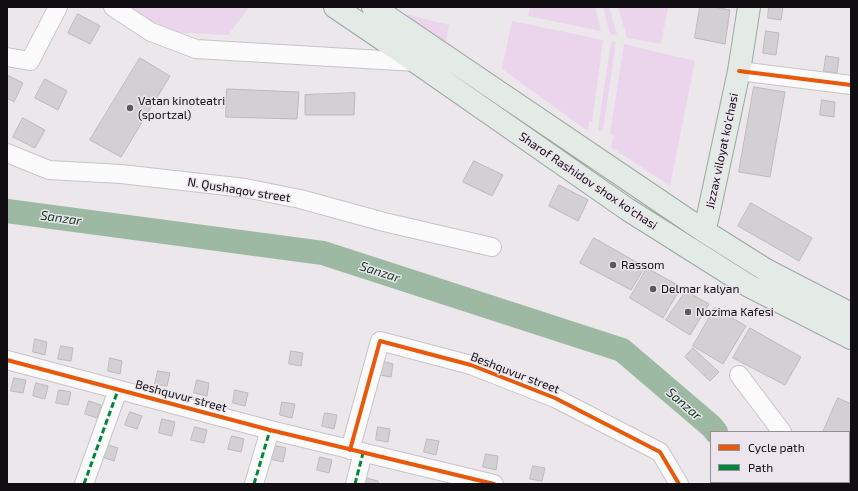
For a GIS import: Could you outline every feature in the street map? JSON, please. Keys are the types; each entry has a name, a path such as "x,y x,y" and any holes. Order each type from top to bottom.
{"main road":[{"name":"Sharof Rashidov shox ko'chasi","path":"335,7 626,209 749,286 851,338"},
{"name":"Sharof Rashidov shox ko'chasi","path":"373,7 704,231 766,270 842,309"},
{"name":"Jizzax viloyat ko'chasi","path":"704,231 739,71 749,7"},
{"path":"823,324 819,319 819,314 820,308 823,305 828,303 842,309"}],"street":[{"path":"7,57 30,61 58,7"},
{"path":"113,7 151,32 196,49 416,62"},
{"path":"739,71 851,86"},
{"name":"N. Qushaqov street","path":"7,153 49,170 121,174 245,188 300,199 384,222 492,247"},
{"name":"Beshquvur street","path":"356,451 380,341 470,365 555,398 660,452 679,484"},
{"name":"Beshquvur street","path":"7,360 270,430 494,484"},
{"path":"739,375 781,431"},
{"name":"Beshquvur street","path":"84,484 118,390"},
{"path":"254,484 270,430"},
{"path":"355,484 356,451"}],"shaded area":[{"path":"128,7 249,7 228,35 169,32"},
{"path":"530,7 595,7 601,31 528,16"},
{"path":"603,7 609,7 617,35 610,34"},
{"path":"618,7 668,7 661,44 627,38"},
{"path":"382,8 449,25 446,41 461,53 456,59"},
{"path":"512,21 603,40 592,122 589,122 588,131 502,69"},
{"path":"611,42 616,42 603,130 599,131 598,128"},
{"path":"624,44 695,61 670,186 611,147 614,136 610,134"}],"building":[{"path":"700,7 714,7 730,10 725,44 695,38"},
{"path":"769,7 783,7 781,20 768,18"},
{"path":"78,14 100,26 90,44 68,33"},
{"path":"766,31 779,33 776,55 763,53"},
{"path":"826,56 839,58 837,73 824,71"},
{"name":"Vatan kinoteatri (sportzal)","path":"140,58 170,76 121,157 90,140"},
{"path":"7,75 23,83 14,102 7,98"},
{"path":"45,79 67,91 58,110 35,98"},
{"path":"754,87 785,92 770,177 739,172"},
{"path":"227,89 299,92 297,119 226,117"},
{"path":"355,93 354,115 305,115 305,95"},
{"path":"822,100 835,102 834,117 820,115"},
{"path":"23,118 45,130 35,148 13,137"},
{"path":"474,161 503,175 492,196 463,182"},
{"path":"559,185 588,200 578,221 549,206"},
{"path":"751,203 812,238 799,261 738,226"},
{"name":"Rassom","path":"594,238 645,267 631,290 580,263"},
{"path":"647,268 681,287 663,318 630,298"},
{"name":"Nozima Kafesi","path":"686,291 709,304 690,335 666,320"},
{"path":"715,308 724,313 730,314 734,319 746,326 723,364 693,346"},
{"path":"750,328 801,357 785,385 733,358"},
{"path":"35,339 47,342 45,355 33,352"},
{"path":"61,346 73,348 71,361 58,359"},
{"path":"693,348 719,372 710,381 685,357"},
{"path":"291,351 303,353 301,366 289,364"},
{"path":"110,358 122,361 120,374 108,371"},
{"path":"381,361 393,364 391,377 379,375"},
{"path":"158,371 170,373 167,386 155,384"},
{"path":"14,378 26,380 23,393 11,391"},
{"path":"197,380 209,383 207,396 194,393"},
{"path":"36,383 48,386 45,399 33,396"},
{"path":"59,390 71,392 68,405 56,403"},
{"path":"235,390 248,393 245,406 233,403"},
{"path":"838,398 851,404 851,451 850,431 823,431"},
{"path":"89,401 101,405 97,418 85,414"},
{"path":"282,402 295,404 292,418 280,415"},
{"path":"130,412 142,416 137,429 125,425"},
{"path":"325,413 337,415 334,429 322,426"},
{"path":"162,419 175,422 172,436 159,433"},
{"path":"195,427 207,430 204,443 191,440"},
{"path":"378,427 390,429 388,442 376,440"},
{"path":"232,436 244,439 241,452 228,449"},
{"path":"427,439 439,441 436,455 424,452"},
{"path":"106,444 118,448 114,461 102,457"},
{"path":"273,445 286,448 283,462 270,459"},
{"path":"486,454 498,456 496,470 483,467"},
{"path":"320,457 332,460 329,473 317,470"},
{"path":"533,466 545,468 542,481 530,479"},
{"path":"366,478 378,481 378,484 365,484"}],"waterway":[{"name":"Sanzar","path":"7,211 323,253 622,350 715,431"}],"marked path":[{"path":"84,484 118,390"},
{"path":"254,484 270,430"},
{"path":"355,484 363,453"}],"cycle path":[{"path":"739,71 851,85"},
{"path":"350,450 380,341 471,365 555,398 660,452 679,484"},
{"path":"7,360 270,430 494,484"}],"place":[{"name":"Vatan kinoteatri (sportzal)","path":"130,108"},
{"name":"Rassom","path":"613,265"},
{"name":"Delmar kalyan","path":"653,289"},
{"name":"Nozima Kafesi","path":"688,312"}]}
